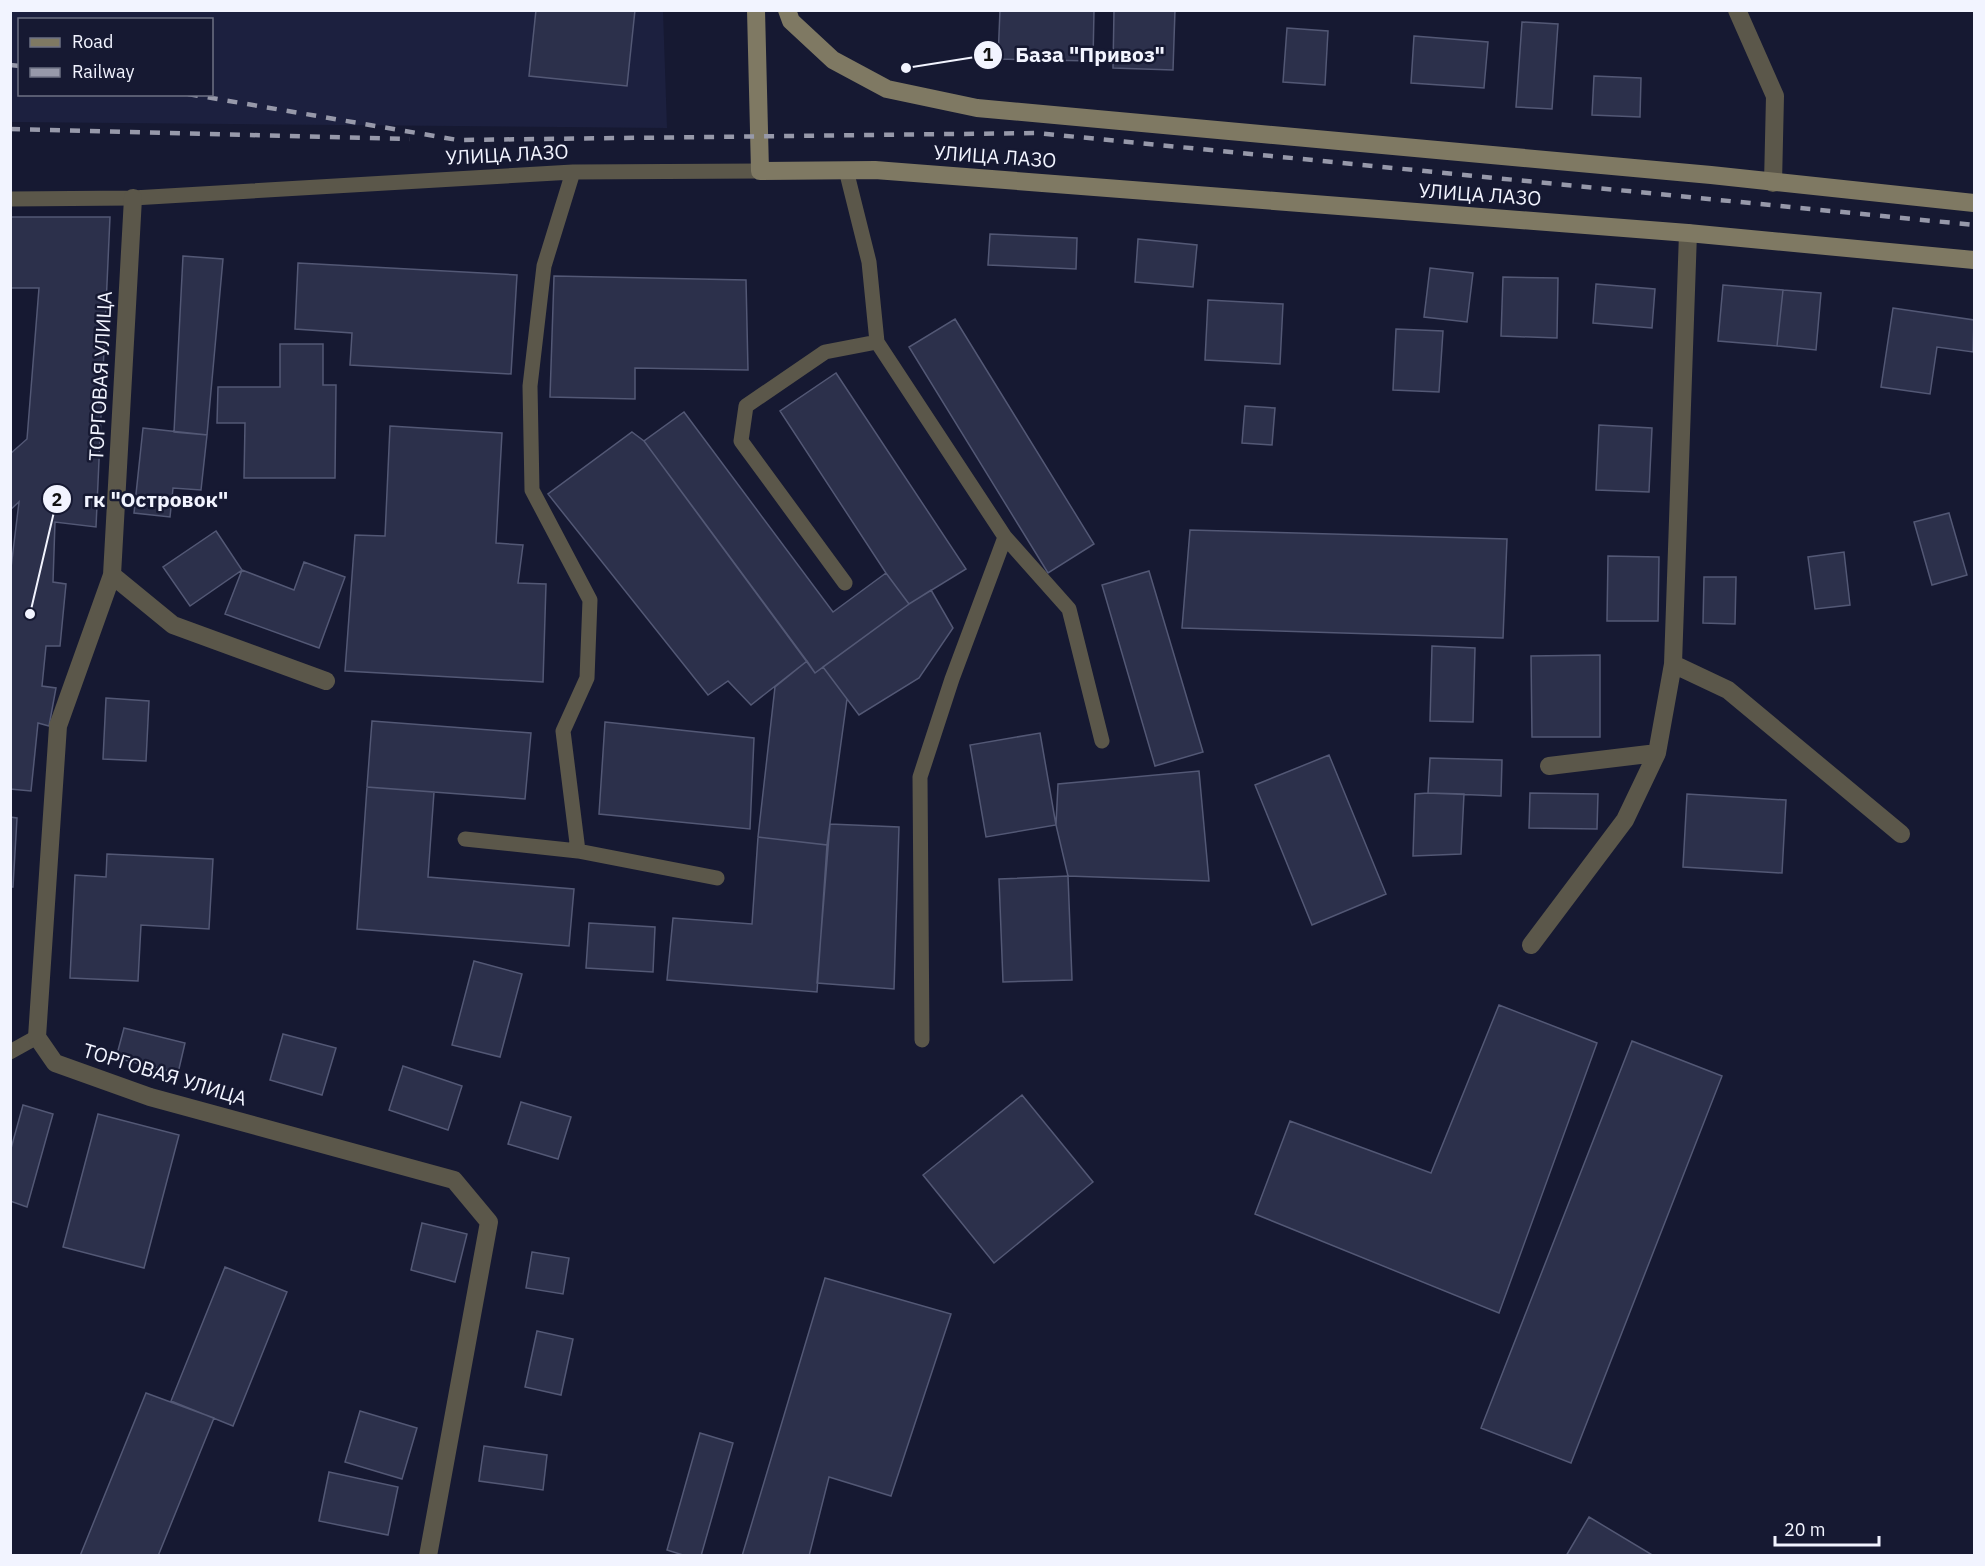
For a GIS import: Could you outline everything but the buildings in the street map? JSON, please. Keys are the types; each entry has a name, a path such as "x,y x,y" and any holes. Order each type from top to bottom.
{"main road":[{"path":"756,10 760,171"},
{"name":"УЛИЦА ЛАЗО","path":"787,10 791,21 833,60 887,89 977,108 1711,175 1974,203"},
{"name":"УЛИЦА ЛАЗО","path":"760,171 875,170 1688,233 1974,260"}],"street":[{"path":"1737,10 1775,96 1773,183"},
{"name":"ТОРГОВАЯ УЛИЦА","path":"133,198 112,575 58,726 37,1037 55,1063 150,1098 454,1180 489,1222 428,1556"},
{"path":"1531,945 1625,820 1657,753 1673,664 1688,233"},
{"path":"112,575 173,625 326,681"},
{"path":"1673,664 1728,690 1901,834"},
{"path":"1549,766 1657,753"}],"lane":[{"path":"846,170 869,262 877,342 1005,537 1069,609 1102,741"},
{"name":"УЛИЦА ЛАЗО","path":"10,199 133,198 573,172 760,171"},
{"path":"573,172 544,266 530,386 532,490 590,600 587,678 563,731 578,851"},
{"path":"845,583 741,441 746,406 825,352 877,342"},
{"path":"922,1040 920,777 952,679 1005,537"},
{"path":"465,839 578,851 717,878"},
{"path":"10,1052 37,1037"}],"shaded area":[{"path":"11,11 663,11 667,128 11,122"}],"railway":[{"path":"10,65 18,66"},
{"path":"200,96 458,140 1037,133 1974,225"},
{"path":"10,129 410,139"}],"place":[{"name":"База \"Привоз\"","path":"906,68"},
{"name":"гк \"Островок\"","path":"30,614"}]}
